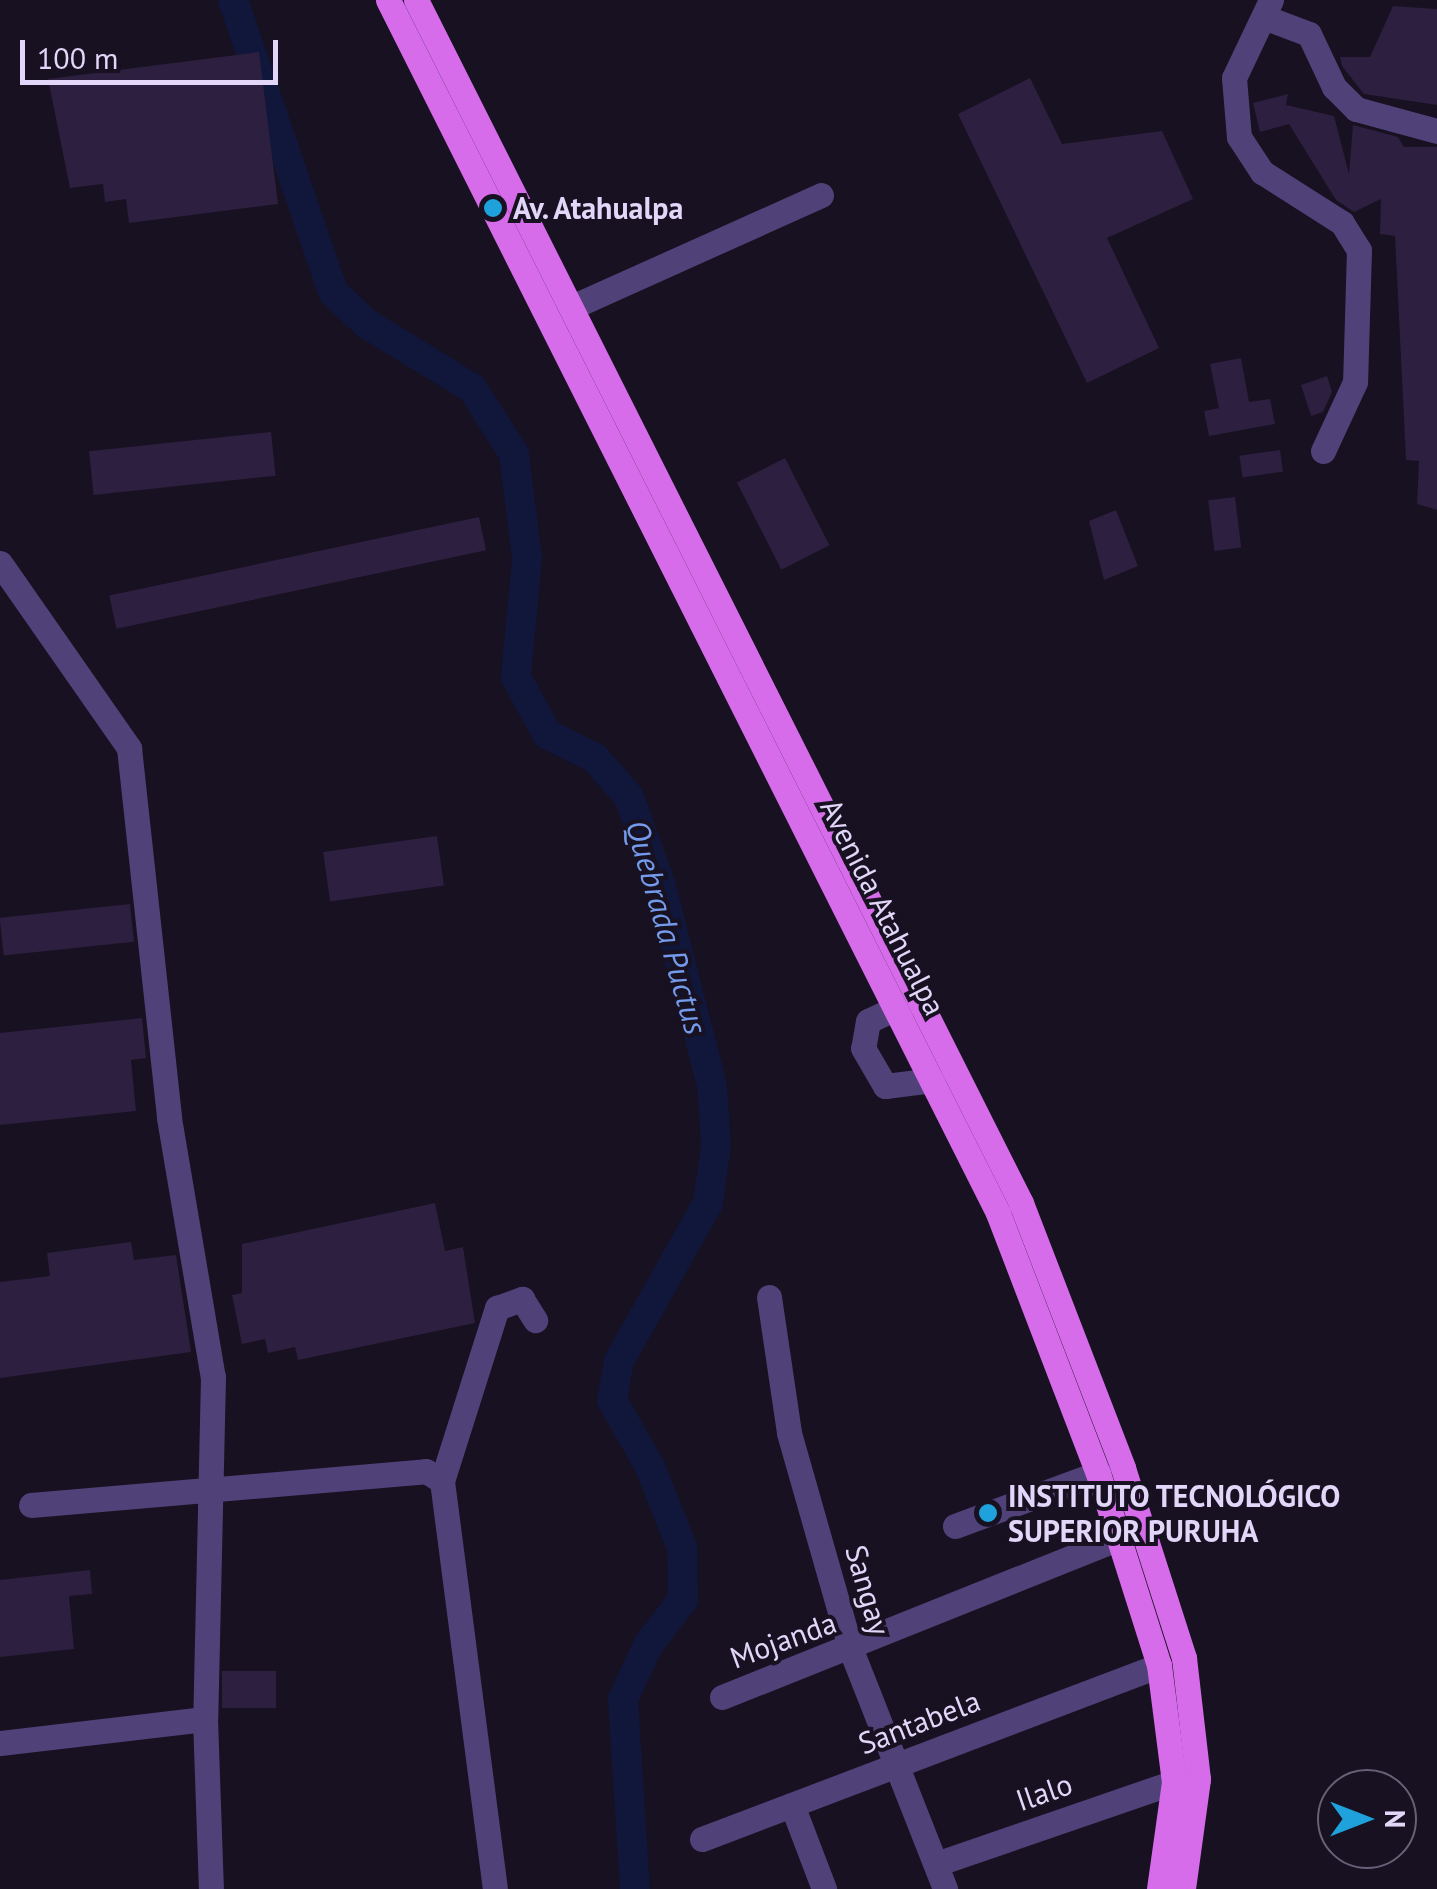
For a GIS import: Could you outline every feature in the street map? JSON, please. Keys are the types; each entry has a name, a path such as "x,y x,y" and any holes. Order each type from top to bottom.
{"main road":[{"name":"Avenida Atahualpa","path":"388,0 510,213 829,842 909,1002 1046,1301 1194,1709 1196,1838 1183,1889"},
{"name":"Avenida Atahualpa","path":"416,0 510,213 572,307 721,630"},
{"name":"Avenida Atahualpa","path":"1046,1301 1098,1473 1131,1534 1159,1665 1174,1782 1159,1889"}],"street":[{"path":"1323,451 1355,382 1359,250 1342,223 1262,172 1239,137 1234,78 1268,9 1309,34 1334,87 1356,109 1437,130"},
{"path":"572,307 821,195"},
{"path":"0,563 129,748 169,1118 213,1377 214,1492 205,1719 211,1889"},
{"path":"909,1002 861,1032 876,1078 885,1086 945,1086"},
{"name":"Sangay","path":"769,1297 789,1433 851,1650 945,1889"},
{"path":"495,1889 442,1481 497,1308 522,1298 536,1320"},
{"path":"31,1505 426,1471 442,1481"},
{"path":"954,1526 1098,1473"},
{"name":"Mojanda","path":"722,1697 851,1650 1131,1534"},
{"name":"Santabela","path":"702,1839 1159,1665"},
{"path":"0,1743 205,1719"},
{"name":"Ilalo","path":"936,1864 1174,1782"},
{"path":"792,1804 824,1889"}],"building":[{"path":"1393,6 1437,9 1437,105 1364,94 1342,66 1340,57 1370,57"},
{"path":"259,52 278,204 129,223 126,199 105,202 103,184 70,188 48,79"},
{"path":"1030,78 1062,144 1162,131 1193,199 1107,238 1159,348 1087,383 958,114"},
{"path":"1288,94 1286,105 1334,116 1349,174 1353,125 1398,137 1404,147 1437,147 1437,510 1417,504 1419,461 1406,460 1395,236 1380,234 1381,199 1354,212 1336,200 1289,124 1260,132 1253,103"},
{"path":"1241,358 1249,402 1270,399 1275,424 1209,436 1204,411 1219,408 1210,364"},
{"path":"1327,376 1332,392 1323,412 1311,416 1301,385"},
{"path":"271,432 276,476 94,495 89,451"},
{"path":"1280,450 1283,472 1242,477 1239,456"},
{"path":"785,458 829,545 781,570 737,483"},
{"path":"1235,497 1241,548 1214,551 1208,500"},
{"path":"1116,510 1138,566 1104,580 1089,521"},
{"path":"479,517 486,550 116,629 109,596"},
{"path":"437,836 444,886 330,902 323,852"},
{"path":"130,904 134,942 4,955 0,918"},
{"path":"142,1018 146,1058 131,1060 136,1111 0,1125 0,1033"},
{"path":"435,1203 445,1251 463,1247 475,1323 298,1360 295,1347 268,1353 265,1339 242,1344 232,1295 242,1293 242,1244"},
{"path":"131,1242 134,1260 176,1255 191,1352 0,1378 0,1282 50,1276 47,1253"},
{"path":"90,1570 92,1594 69,1596 74,1649 0,1657 0,1580"},
{"path":"222,1671 276,1671 276,1708 222,1708"}],"waterway":[{"name":"Quebrada Puctus","path":"233,0 333,292 367,324 472,388 514,454 527,558 516,677 547,734 595,758 629,797 660,883 712,1085 716,1146 708,1203 619,1361 612,1400 650,1467 682,1548 683,1600 648,1645 623,1699 635,1889"}],"place":[{"name":"Av. Atahualpa","path":"493,208"},
{"name":"INSTITUTO TECNOLÓGICO SUPERIOR PURUHA","path":"988,1513"}]}
